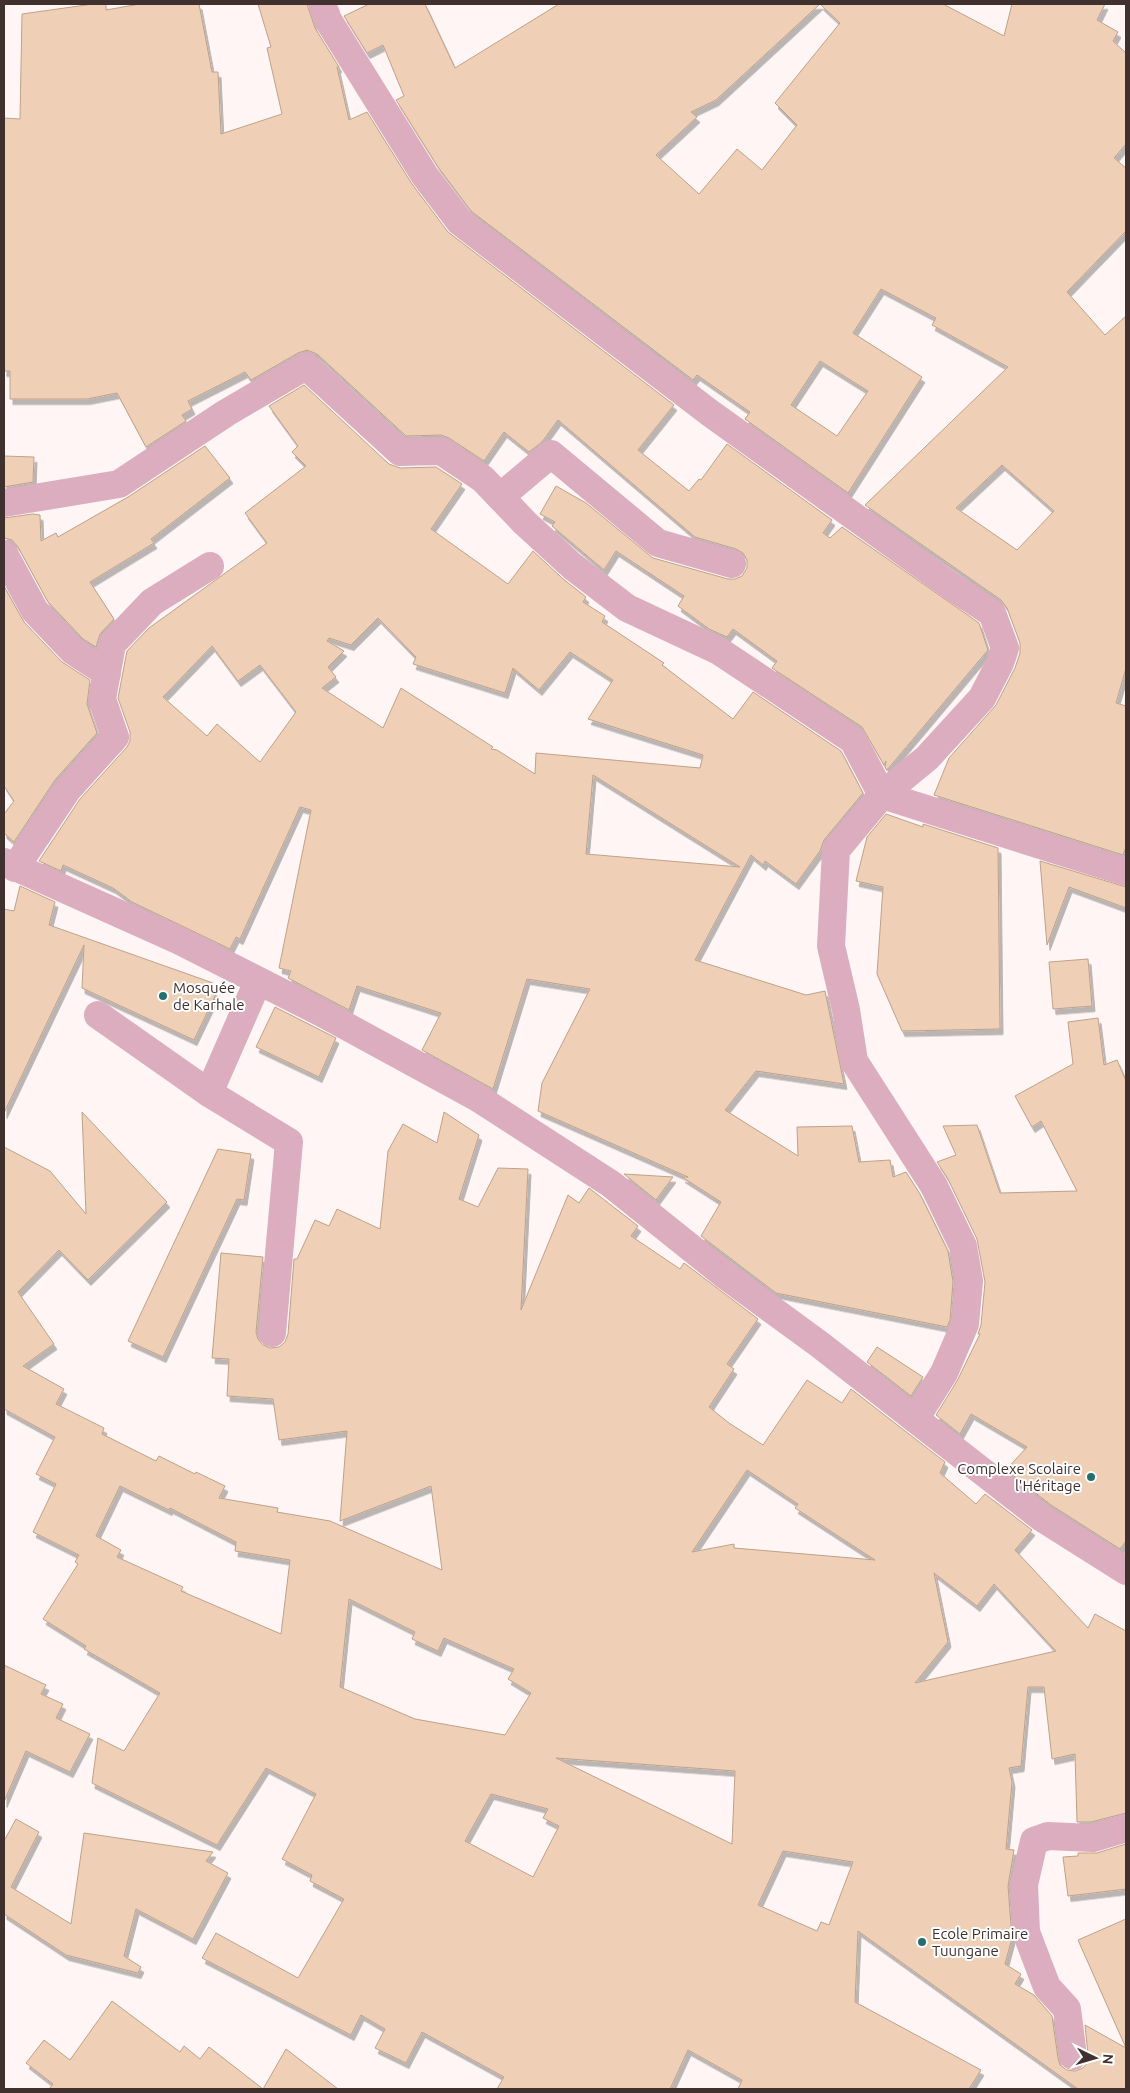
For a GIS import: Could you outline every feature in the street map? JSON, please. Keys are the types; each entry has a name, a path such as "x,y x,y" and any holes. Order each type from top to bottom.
{"street":[{"path":"322,4 328,20 425,176 460,222 710,413 951,586 992,613 1005,648 1000,663 982,698 927,758 882,795 836,850 831,946 846,1010 854,1061 934,1186 963,1246 969,1281 965,1324 944,1373 915,1420"},
{"path":"4,503 119,484 226,413 306,366 400,452 441,451 483,479 525,523 572,566 627,608 719,651 853,740 882,795 1126,872"},
{"path":"500,497 551,454 658,543 732,564"},
{"path":"4,554 36,610 73,651 107,673"},
{"path":"210,566 152,602 112,644 102,699 115,737 68,788 10,865 180,941 322,1013 478,1098 611,1184 726,1276 819,1344 1042,1518 1126,1571"},
{"path":"209,1093 258,981"},
{"path":"98,1015 209,1093 289,1142 272,1333"},
{"path":"1073,2056 1067,2009 1047,1987 1026,1932 1024,1885 1028,1867 1034,1842 1048,1836 1093,1838 1126,1828"}],"building":[{"path":"93,4 106,4 106,10 140,4 199,4 212,72 218,72 221,134 282,114 267,48 271,47 258,4 307,4 315,28 339,67 337,67 349,120 367,112 412,184 448,232 674,405 638,450 689,491 699,479 701,480 727,444 832,520 823,533 830,538 842,527 979,623 988,650 887,770 885,767 886,761 884,765 862,727 772,668 777,661 733,629 727,637 709,629 678,606 684,596 616,551 604,570 552,526 555,522 540,514 556,486 586,503 653,558 728,579 742,576 747,568 747,560 743,553 736,549 695,537 558,420 542,442 529,452 504,432 484,461 449,438 441,435 406,436 317,354 307,350 298,353 251,380 245,372 188,401 192,409 182,415 186,421 146,447 117,393 87,399 10,399 10,371 4,371 4,118 20,119 22,14"},
{"path":"369,4 425,4 455,68 559,4 820,4 943,4 1004,36 1012,4 1105,4 1097,20 1118,32 1113,41 1126,53 1126,144 1114,158 1126,168 1126,231 1067,292 1105,335 1126,316 1126,668 1116,703 1126,706 1126,847 1123,855 934,795 949,758 996,705 1015,668 1020,653 1020,643 1007,608 1001,600 865,505 1008,367 932,325 936,318 881,289 853,333 922,377 848,493 745,419 750,412 697,375 693,380 471,211 438,167 396,100 404,96 383,45 367,53 344,16","holes":["820,4 840,23 775,103 797,125 762,170 737,149 699,194 656,155 697,117 691,112 716,100","820,361 868,391 837,436 791,405","1002,465 1054,511 1017,550 956,508"]},
{"path":"304,385 389,464 400,468 436,467 462,484 431,529 508,584 533,551 586,597 583,602 605,616 602,622 664,663 662,665 733,719 753,692 841,751 863,793 824,840 820,851 796,884 765,861 763,865 751,855 695,960 806,995 825,991 844,1084 756,1071 725,1110 798,1156 797,1127 852,1126 859,1162 890,1160 893,1177 906,1172 920,1194 948,1251 953,1282 950,1320 947,1327 776,1293 701,1236 721,1202 682,1177 688,1177 538,1111 542,1083 590,989 527,979 493,1089 422,1050 441,1013 357,986 349,1010 288,978 291,971 279,968 311,810 300,807 240,939 236,937 230,949 132,902 113,888 63,865 61,871 39,861 80,799 127,747 130,741 130,732 118,698 127,651 149,628 267,543 245,513 306,466 292,452 298,446 269,406","holes":["378,618 416,657 413,664 505,693 513,668 539,690 570,652 613,680 588,719 703,755 700,768 536,753 535,774 497,750 491,749 493,747 401,688 383,728 322,688 336,677 328,667 344,651 327,641 329,638 351,645","212,646 238,681 260,665 296,712 260,762 217,724 207,736 163,697","593,775 740,867 586,854"]},
{"path":"205,446 230,478 151,539 154,543 90,582 114,619 100,634 96,647 83,639 48,602 18,547 12,540 4,538 4,518 33,514 40,515 41,541 56,533 58,537 128,497"},
{"path":"4,456 34,457 33,482 4,487"},
{"path":"4,586 24,622 62,662 90,680 87,704 97,733 55,780 14,842 4,833 4,814 14,801 4,786"},
{"path":"886,814 923,827 923,824 998,848 1000,1029 902,1031 877,974 883,887 856,881 867,837"},
{"path":"1040,861 1126,887 1126,908 1069,887 1047,945"},
{"path":"20,886 55,902 49,925 213,983 210,989 217,992 194,1040 82,988 84,945 4,1113 4,909 14,911"},
{"path":"1088,959 1092,1006 1053,1009 1049,962"},
{"path":"275,1007 336,1038 319,1077 256,1047"},
{"path":"1098,1018 1104,1065 1117,1060 1126,1081 1126,1541 1120,1549 1051,1505 1006,1470 1027,1447 971,1414 960,1434 936,1415 957,1381 980,1334 978,1334 981,1325 985,1282 977,1239 948,1179 937,1162 956,1155 943,1126 977,1125 1000,1193 1077,1191 1041,1121 1032,1127 1015,1096 1073,1064 1068,1022"},
{"path":"82,1112 167,1202 88,1280 59,1250 18,1292 54,1344 23,1366 64,1389 56,1404 104,1428 102,1434 156,1461 159,1456 225,1486 219,1498 278,1508 277,1512 330,1521 442,1570 431,1486 340,1521 347,1431 279,1440 273,1399 227,1396 229,1359 212,1358 221,1253 263,1257 256,1332 258,1339 263,1345 270,1348 279,1347 285,1342 288,1334 294,1259 297,1259 315,1220 329,1226 337,1209 380,1229 388,1151 403,1124 437,1143 444,1112 479,1135 459,1199 478,1207 498,1168 528,1169 521,1310 568,1195 579,1203 589,1188 638,1226 631,1236 680,1269 684,1263 758,1319 727,1364 734,1369 709,1407 729,1423 763,1445 807,1380 842,1403 851,1389 945,1462 940,1473 976,1504 985,1494 1032,1530 1015,1550 1088,1628 1095,1614 1126,1631 1126,1813 1091,1822 1077,1822 1075,1754 1052,1759 1044,1687 1028,1687 1021,1766 1009,1768 1012,1782 1006,1849 1014,1850 1008,1886 1012,1938 1005,1964 1021,1974 1015,1984 1034,1995 1052,2016 1060,2065 1067,2070 1075,2071 1083,2068 1088,2062 1085,2025 1126,2048 1126,2089 1078,2089 858,1931 855,2002 981,2070 969,2089 738,2089 742,2080 688,2050 670,2089 497,2089 504,2077 422,2032 406,2063 375,2048 385,2029 361,2015 351,2035 202,1958 216,1933 298,1978 344,1899 310,1881 312,1875 282,1859 316,1794 266,1768 217,1845 92,1783 98,1738 124,1751 160,1693 84,1649 86,1646 43,1619 78,1564 75,1562 79,1555 33,1532 56,1484 36,1474 55,1437 4,1409 4,1147 50,1171 86,1214","holes":["747,1470 798,1504 795,1508 875,1560 734,1548 734,1544 692,1552","120,1486 169,1510 170,1508 236,1542 235,1551 290,1560 281,1634 181,1591 183,1587 117,1557 121,1550 96,1536","934,1573 977,1606 994,1584 1056,1651 915,1683 948,1642","349,1599 415,1632 412,1639 438,1651 444,1638 514,1669 508,1679 531,1693 505,1735 415,1719 340,1687","556,1758 735,1771 732,1844","491,1794 548,1809 543,1818 559,1826 533,1877 465,1841","783,1851 853,1862 829,1925 821,1922 817,1931 758,1905"]},
{"path":"218,1149 251,1154 244,1200 237,1199 163,1357 128,1341"},
{"path":"624,1174 673,1177 656,1200"},
{"path":"877,1347 923,1377 911,1396 867,1362"},
{"path":"4,1665 46,1685 41,1694 63,1704 56,1718 90,1734 70,1772 26,1751 4,1802"},
{"path":"16,1819 39,1832 11,1887 71,1924 84,1833 213,1852 206,1861 228,1873 193,1939 136,1909 124,1956 141,1967 138,1973 66,1955 4,1914 4,1841"},
{"path":"1126,1844 1126,1889 1068,1896 1063,1857 1078,1856 1078,1853 1097,1853"},
{"path":"1126,1919 1126,2048 1078,1940"},
{"path":"112,2001 180,2052 184,2046 200,2059 209,2047 263,2089 49,2089 53,2084 26,2063 44,2040 70,2060"},
{"path":"286,2049 338,2089 263,2089"}],"place":[{"name":"Mosquée de Karhale","path":"163,996"},
{"name":"Complexe Scolaire l'Héritage","path":"1091,1477"},
{"name":"Ecole Primaire Tuungane","path":"922,1942"}]}
